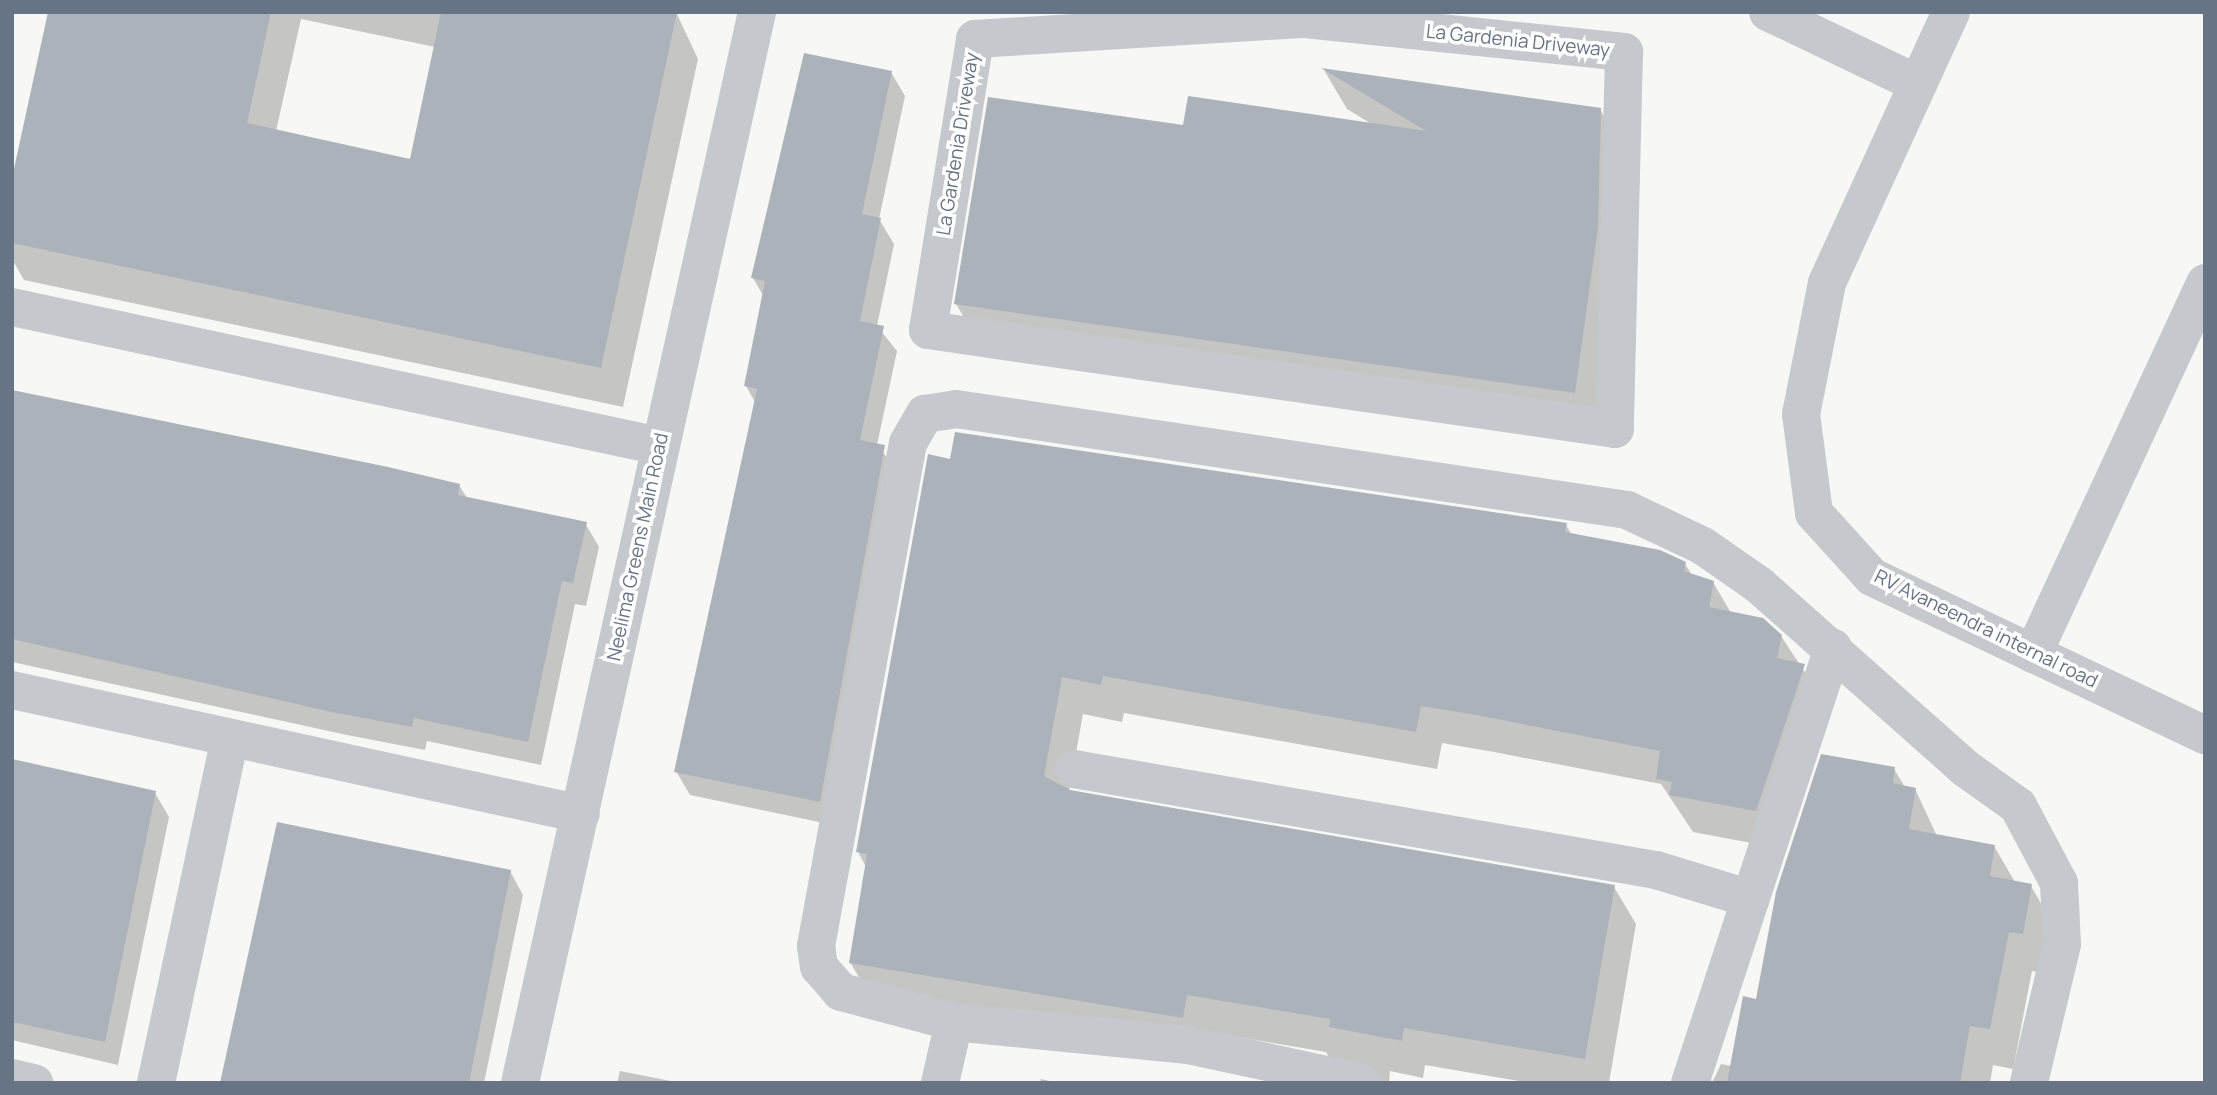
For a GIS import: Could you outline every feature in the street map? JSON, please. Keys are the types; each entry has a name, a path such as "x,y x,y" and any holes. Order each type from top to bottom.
{"street":[{"name":"Neelima Greens Main Road","path":"520,1083 757,12"},
{"path":"1768,12 1916,83"},
{"name":"RV Avaneendra internal road","path":"1951,12 1916,83 1827,283 1801,414 1814,513 1872,576 2205,735"},
{"name":"La Gardenia Driveway","path":"1267,17 1624,52 1615,429 928,330 975,39 1267,17"},
{"path":"2033,654 2205,283"},
{"path":"12,307 659,446"},
{"path":"1363,1083 1188,1045 954,1022 841,992 819,967 816,946 908,443 925,414 956,409 1627,510 1703,546 1833,648 1965,768 2018,806 2059,883 2062,944 2029,1083"},
{"path":"1690,1083 1833,648"},
{"path":"12,690 581,814"},
{"path":"156,1083 230,738"},
{"path":"1074,769 1656,870 1751,899"},
{"path":"940,1083 954,1022"},
{"path":"12,1078 34,1083"}],"building":[{"path":"48,12 271,12 247,123 410,159 441,12 677,12 601,368 12,243 12,178"},
{"path":"804,53 892,71 862,214 881,218 860,321 884,326 860,440 885,445 820,802 674,772 757,389 744,386 765,281 751,278"},
{"path":"1321,68 1601,108 1598,227 1575,393 954,304 988,97 1183,125 1188,96 1426,131"},
{"path":"12,390 388,467 460,484 458,495 587,522 573,583 562,581 528,742 414,718 412,727 332,712 12,639"},
{"path":"955,432 1567,523 1565,532 1660,550 1686,562 1684,571 1714,581 1709,607 1763,618 1782,635 1777,658 1805,664 1756,811 1669,795 1672,782 1656,779 1660,751 1471,714 1421,706 1416,732 1103,676 1101,685 1062,677 1044,776 1070,790 1615,885 1585,1059 1404,1028 1402,1041 1329,1027 1330,1019 1187,995 1183,1018 849,963 867,854 856,852 928,454 950,459"},
{"path":"1821,754 1895,767 1893,783 1916,788 1909,829 1995,845 1990,876 2032,884 2023,934 2009,932 1990,1029 1970,1026 1960,1083 1727,1083 1743,996 1756,999 1776,892"},
{"path":"12,759 156,791 105,1042 12,1022"},
{"path":"277,822 511,870 469,1083 220,1083"}]}
